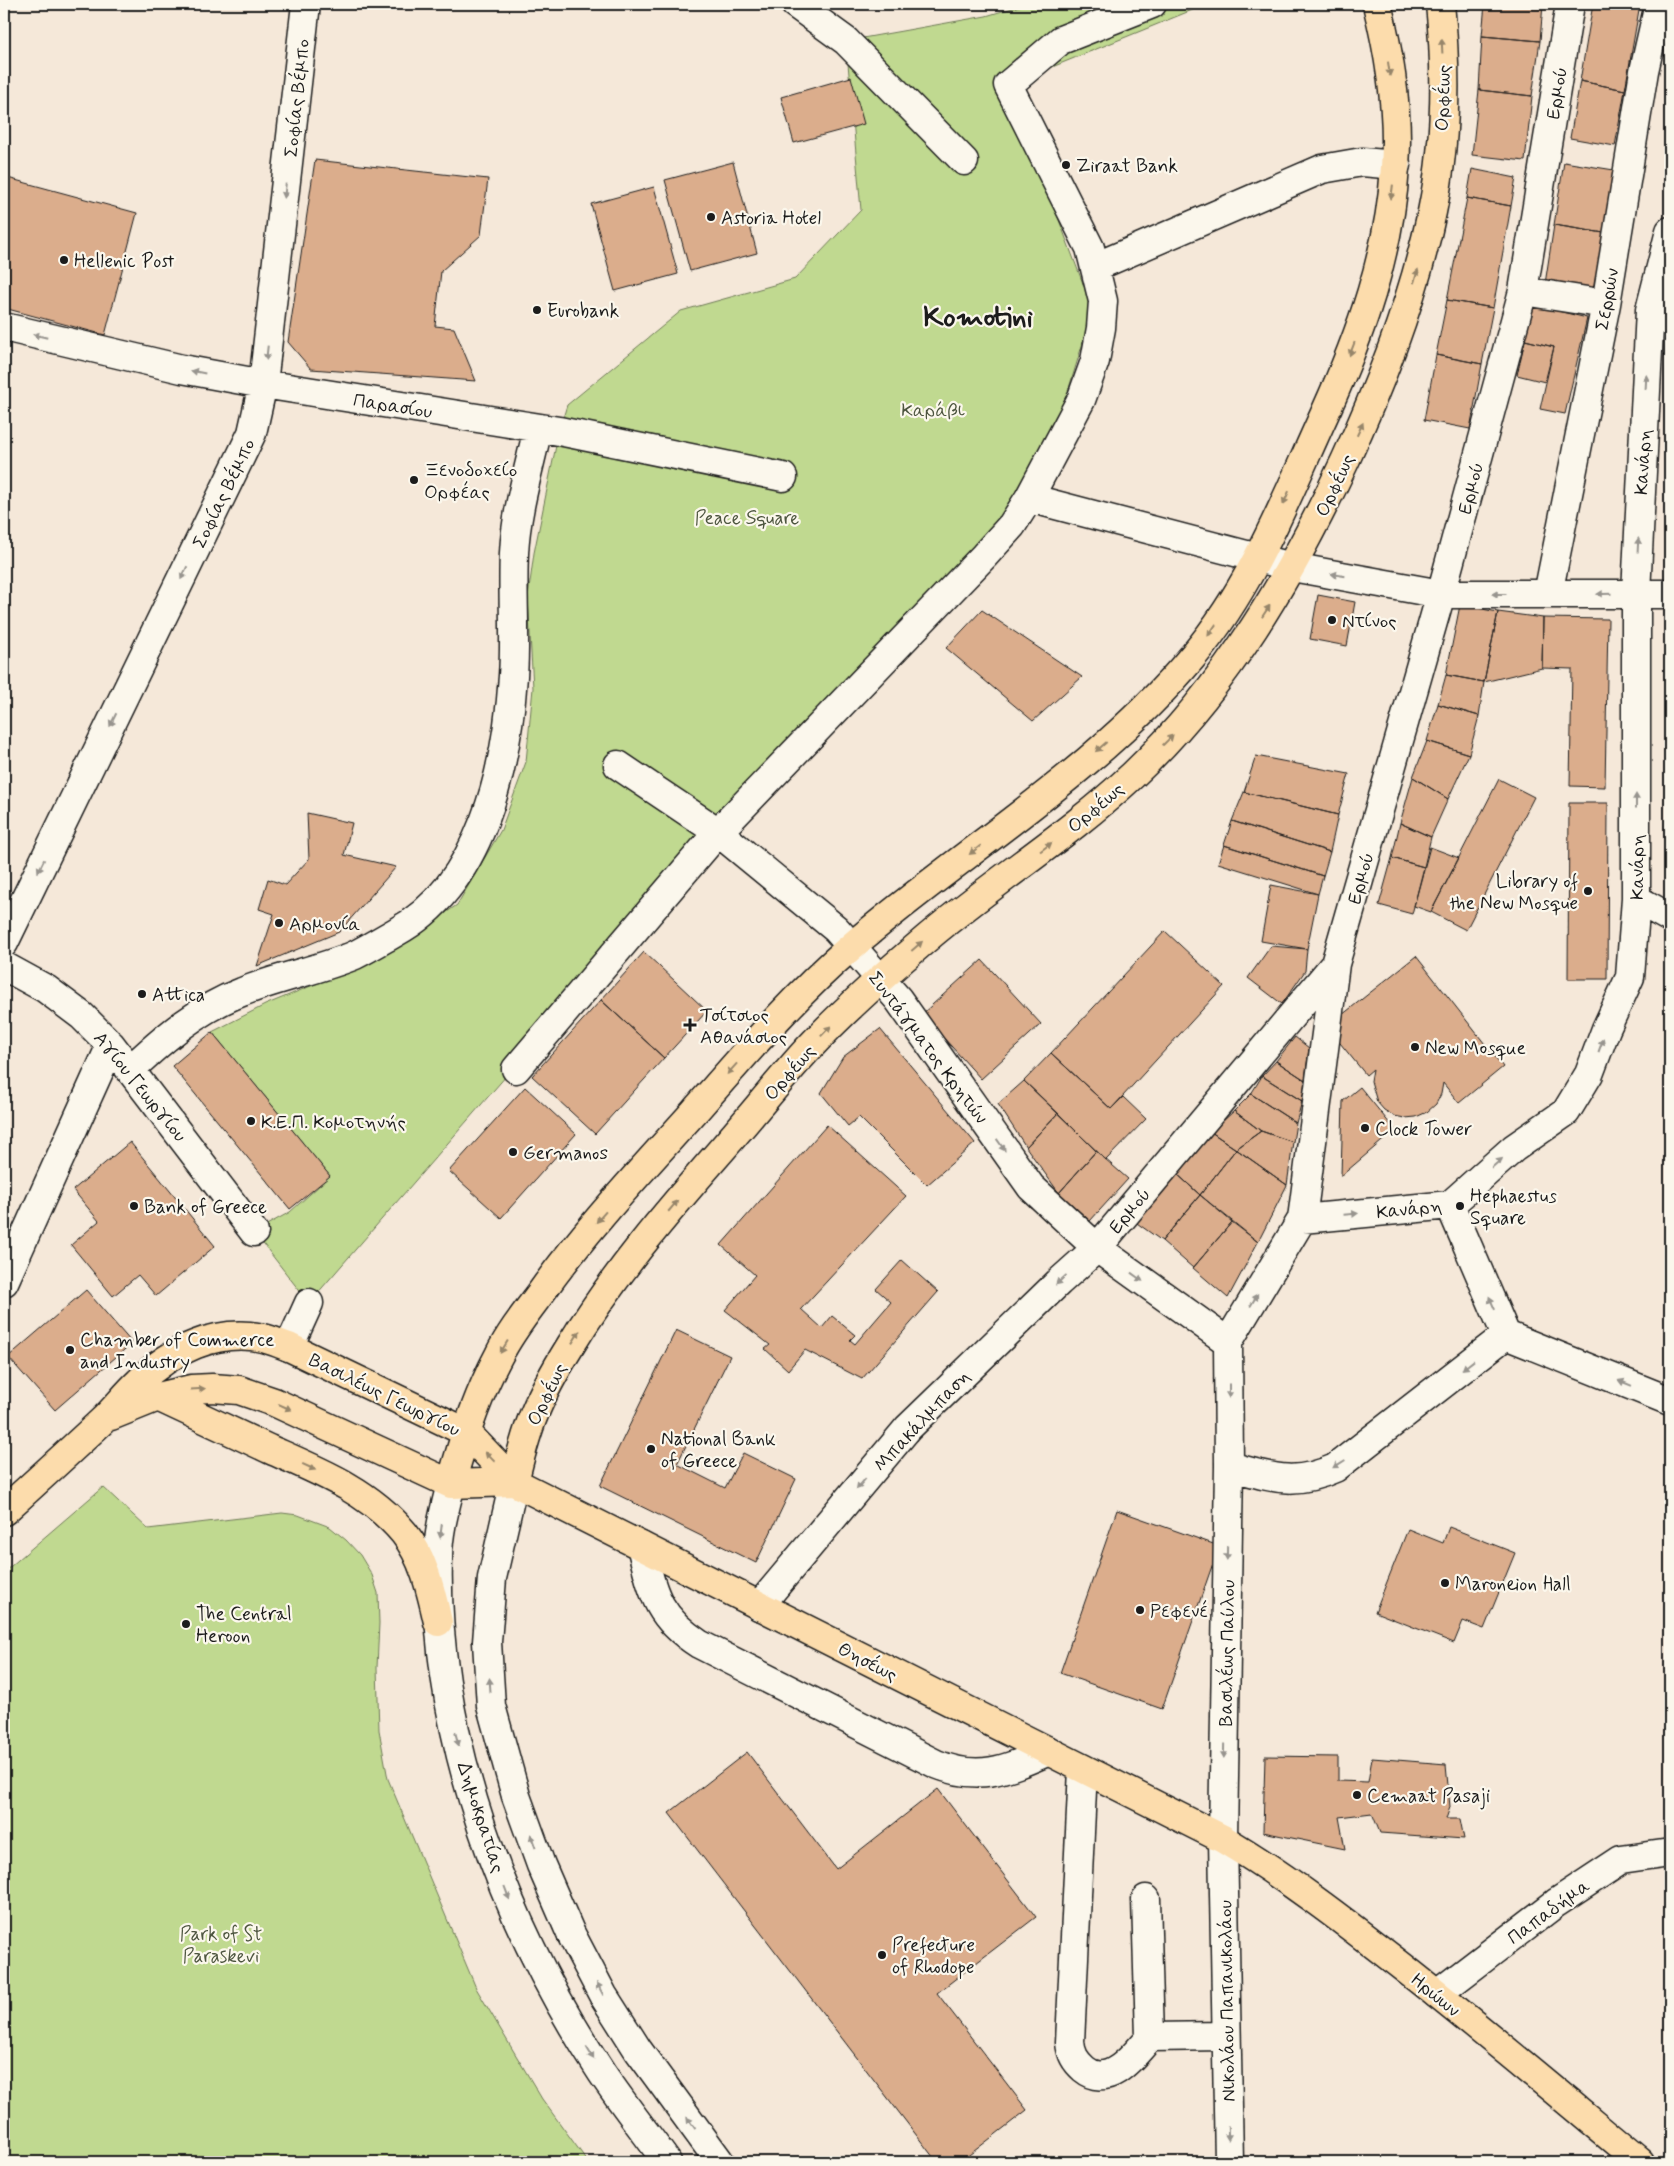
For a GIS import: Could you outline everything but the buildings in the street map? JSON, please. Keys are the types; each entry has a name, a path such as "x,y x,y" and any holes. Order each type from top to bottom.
{"main road":[{"name":"Ορφέως","path":"466,1432 501,1351 533,1303 579,1242 777,1018 852,946 1062,781 1152,702 1197,652 1233,599 1257,558 1336,389 1374,285 1383,248 1396,164 1394,109 1389,65 1376,4"},
{"name":"Ορφέως","path":"514,1482 522,1448 534,1413 551,1378 609,1288 673,1205 807,1050 880,978 931,934 1087,814 1132,776 1183,725 1229,667 1268,609 1292,567 1363,423 1406,308 1421,259 1433,208 1441,132 1443,65 1440,4"},
{"name":"Βασιλέως Γεωργίου","path":"4,1512 105,1419 139,1382 167,1358 194,1345 221,1336 244,1335 264,1338 289,1347 466,1432 514,1482"},
{"name":"Βασιλέως Γεωργίου","path":"105,1419 158,1397 191,1389 239,1390 274,1402 451,1484 514,1482"},
{"path":"158,1397 320,1472 369,1499 405,1534 420,1560 430,1586 438,1622"},
{"name":"Δημοκρατίας","path":"451,1484 466,1432"},
{"name":"Θησέως","path":"514,1482 1223,1839"},
{"name":"Ηρώων","path":"1223,1839 1280,1874 1342,1919 1437,1994 1640,2162"}],"street":[{"name":"Σοφίας Βέμπο","path":"4,943 252,433 264,384 306,4"},
{"path":"795,4 846,42 964,161"},
{"path":"516,1069 718,832 984,556 1012,525 1029,498 1081,400 1095,361 1101,328 1103,301 1090,248 1008,85 1061,40 1152,4"},
{"name":"Ερμού","path":"1302,1219 1335,964 1441,594 1523,291 1570,4"},
{"name":"Σερρών","path":"1548,594 1606,304 1644,71 1659,4"},
{"path":"1095,267 1322,169 1362,162 1396,164"},
{"name":"Κανάρη","path":"1302,1219 1450,1205 1514,1148 1566,1112 1589,1074 1606,1029 1630,977 1636,899 1636,593 1660,310 1670,231"},
{"path":"1523,291 1606,304"},
{"name":"Παρασίου","path":"4,327 182,369 538,428 783,477"},
{"path":"131,1069 164,1038 201,1012 240,992 355,954 401,930 437,903 462,869 483,828 497,780 507,734 513,676 514,551 520,508 538,428"},
{"path":"1029,498 1292,567 1441,594 1670,594"},
{"name":"Συντάγματος Κρητών","path":"618,765 718,832 836,929 898,999 1031,1187 1097,1248 1228,1342"},
{"path":"1636,899 1670,918"},
{"name":"Ερμού","path":"1097,1248 1335,964"},
{"name":"Αγίου Γεωργίου","path":"4,966 46,989 82,1016 111,1045 254,1232"},
{"path":"4,1282 111,1045"},
{"path":"1450,1205 1506,1335 1670,1401"},
{"path":"1228,1342 1302,1219"},
{"name":"Μπακάλμπαση","path":"759,1606 908,1428 1059,1282 1097,1248"},
{"path":"289,1347 310,1303"},
{"path":"1228,1466 1292,1480 1307,1478 1335,1468 1506,1335"},
{"name":"Βασιλέως Παύλου","path":"1223,1839 1228,1342"},
{"path":"514,1482 494,1571 487,1642 492,1706 516,1796 541,1865 571,1934 603,1995 638,2050 720,2162"},
{"name":"Δημοκρατίας","path":"451,1484 442,1522 438,1556 438,1622 452,1717 475,1806 508,1898 550,1986 602,2073 667,2162"},
{"path":"641,1546 656,1599 674,1625 698,1644 950,1770 982,1774 1013,1767 1048,1752"},
{"path":"1083,1769 1071,2050 1073,2056 1088,2072 1100,2075 1113,2072 1124,2065 1150,2037 1146,1899"},
{"name":"Νικολάου Παπανικολάου","path":"1223,1839 1229,2162"},
{"name":"Παπαδήμα","path":"1437,1994 1556,1903 1621,1860 1670,1853"},
{"path":"1150,2037 1226,2036"}],"green space":[{"name":"Peace Square","path":"1026,4 1207,4 1008,85 1093,310 1036,495 718,832 309,1303 254,1232 290,1212 330,1176 212,1032 265,1005 383,956 457,905 501,830 526,762 533,688 528,597 534,553 559,431 567,405 681,311 795,279 861,210 846,41 986,16"},
{"name":"Park of St Paraskevi","path":"103,1487 148,1529 282,1513 298,1515 330,1527 360,1555 372,1575 378,1593 377,1668 379,1730 388,1779 476,1988 542,2099 588,2162 4,2162 4,1572"}],"place":[{"name":"Ziraat Bank","path":"1066,165"},
{"name":"Astoria Hotel","path":"711,217"},
{"name":"Hellenic Post","path":"64,260"},
{"name":"Eurobank","path":"537,310"},
{"name":"Ξενοδοχείο Ορφέας","path":"414,480"},
{"name":"Ντίνος","path":"1332,620"},
{"name":"Library of the New Mosque","path":"1588,891"},
{"name":"Αρμονία","path":"279,923"},
{"name":"Attica","path":"142,994"},
{"name":"Τσίτσιος Αθανάσιος","path":"690,1025"},
{"name":"New Mosque","path":"1415,1047"},
{"name":"Κ.Ε.Π. Κομοτηνής","path":"251,1121"},
{"name":"Clock Tower","path":"1365,1128"},
{"name":"Germanos","path":"513,1152"},
{"name":"Bank of Greece","path":"134,1206"},
{"name":"Hephaestus Square","path":"1460,1206"},
{"name":"Chamber of Commerce and Industry","path":"70,1350"},
{"name":"National Bank of Greece","path":"651,1449"},
{"name":"Maroneion Hall","path":"1445,1583"},
{"name":"Ρεφενέ","path":"1140,1610"},
{"name":"The Central Heroon","path":"186,1624"},
{"name":"Cemaat Pasaji","path":"1357,1795"},
{"name":"Prefecture of Rhodope","path":"882,1955"}],"district":[{"name":"Komotini","path":"978,316"}],"park label":[{"name":"Καράβι","path":"933,409"}]}
